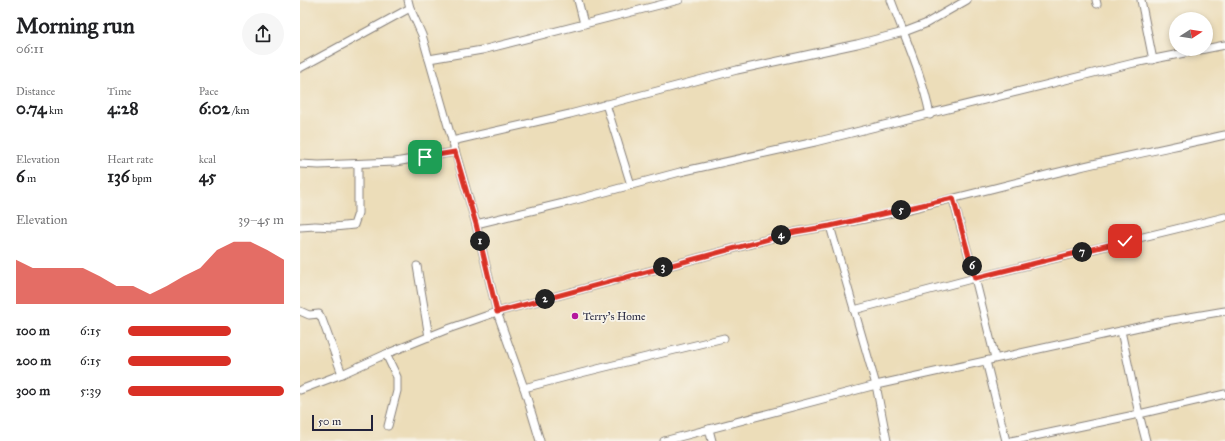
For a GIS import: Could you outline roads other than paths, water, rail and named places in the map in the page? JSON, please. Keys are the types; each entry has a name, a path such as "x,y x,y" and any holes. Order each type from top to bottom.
{"street":[{"path":"408,0 422,35 476,224 497,312 524,388 540,441"},
{"path":"578,0 584,24"},
{"path":"429,60 482,50 679,0"},
{"path":"891,0 922,80 930,115"},
{"path":"452,141 606,104 737,70 857,44 904,32 925,24 967,0"},
{"path":"1141,0 1153,60"},
{"path":"300,68 410,8"},
{"path":"476,224 680,172 930,115 1134,63 1225,45"},
{"path":"606,104 631,185"},
{"path":"300,390 342,374 386,354 497,312 795,232 830,226 1225,135"},
{"path":"300,164 358,164 396,162 455,152"},
{"path":"300,227 334,227 354,225 358,213 358,164"},
{"path":"953,198 996,358"},
{"path":"854,310 975,278 1225,217"},
{"path":"830,226 876,385 887,441"},
{"path":"417,266 429,337"},
{"path":"300,311 309,315 318,314 322,319 342,374"},
{"path":"664,441 876,385 1166,321 1192,318 1225,311"},
{"path":"1121,331 1146,441"},
{"path":"524,388 724,338"},
{"path":"386,354 397,377 397,391 388,426"},
{"path":"986,361 1006,441"},
{"path":"1011,441 1225,394"},
{"path":"708,429 712,441"}],"place":[{"name":"Terry's Home","path":"575,316"}]}
